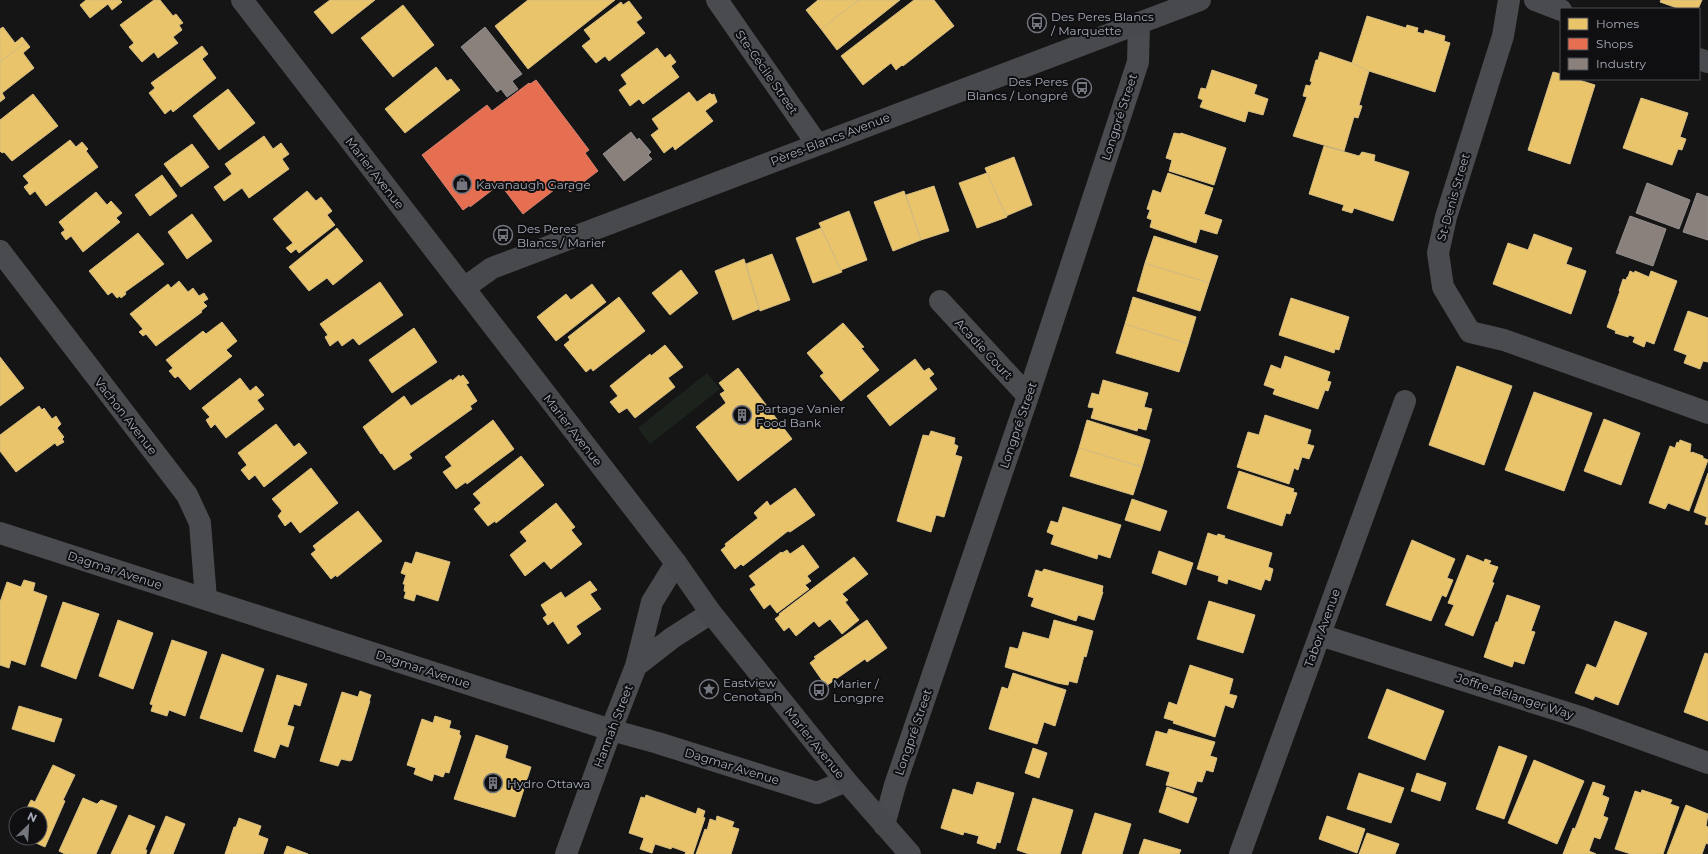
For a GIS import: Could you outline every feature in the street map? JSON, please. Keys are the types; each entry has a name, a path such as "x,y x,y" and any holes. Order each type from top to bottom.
{"street":[{"name":"Marier Avenue","path":"242,0 676,564 711,612 846,781 910,854"},
{"name":"Ste-Cécile Street","path":"717,0 817,144"},
{"name":"St-Denis Street","path":"1509,0 1503,36 1446,216 1438,253 1443,287 1470,332 1504,340 1708,413"},
{"path":"1535,0 1560,10"},
{"name":"Pères-Blancs Avenue","path":"464,288 492,268 1139,23 1187,2"},
{"name":"Longpré Street","path":"884,825 895,785 1028,396 1138,62 1139,23"},
{"name":"Vachon Avenue","path":"0,252 187,495 200,523 206,600"},
{"name":"Acadie Court","path":"940,301 1028,396"},
{"name":"Tabor Avenue","path":"1240,854 1405,401"},
{"name":"Dagmar Avenue","path":"0,533 611,730 658,743 817,793 846,781"},
{"name":"Hannah Street","path":"566,854 636,666 652,602 676,564"},
{"path":"636,666 672,638 711,612"},
{"name":"Joffre-Bélanger Way","path":"1320,635 1583,718 1708,763"}],"shaded area":[{"path":"707,373 720,389 650,444 638,428"}],"building: Homes":[{"path":"86,0 120,0 122,2 112,10 108,4 90,18 80,5"},
{"path":"154,0 160,0 173,16 176,14 183,23 179,25 182,30 173,37 178,43 158,58 154,52 142,62 129,47 134,43 120,25"},
{"path":"330,0 375,0 332,34 314,12"},
{"path":"528,0 615,0 528,69 495,26"},
{"path":"818,0 859,0 821,29 806,10"},
{"path":"859,0 900,0 837,50 821,29"},
{"path":"914,0 934,0 954,26 903,66 902,65 896,70 891,63 863,85 841,56"},
{"path":"1661,0 1702,0 1698,8 1677,8 1660,2"},
{"path":"629,1 642,18 636,22 645,33 609,61 605,56 596,63 582,46 591,39 584,30 621,2 623,5"},
{"path":"403,5 434,45 393,77 361,38"},
{"path":"1367,16 1406,28 1407,25 1418,28 1417,32 1424,34 1425,30 1445,36 1444,41 1450,43 1435,92 1369,71 1352,63"},
{"path":"3,27 15,43 22,37 26,42 0,62 0,29"},
{"path":"26,42 30,47 23,53 34,68 2,93 5,98 0,102 0,62"},
{"path":"202,46 208,54 202,59 216,78 173,112 171,109 165,114 149,93 155,88 151,83"},
{"path":"657,48 665,58 670,54 676,62 671,66 679,77 643,104 639,99 630,106 619,90 627,84 621,75"},
{"path":"1320,52 1352,63 1369,71 1359,105 1362,106 1358,118 1354,117 1344,151 1293,136 1307,97 1303,96 1306,85 1310,86 1312,82 1310,81"},
{"path":"436,67 447,81 451,79 460,90 405,133 385,109"},
{"path":"1212,70 1257,85 1254,94 1268,99 1263,115 1248,111 1245,122 1200,107 1203,100 1198,98 1201,88 1206,89"},
{"path":"1553,72 1560,74 1560,80 1579,80 1595,85 1570,164 1528,150"},
{"path":"228,89 255,123 219,150 193,116"},
{"path":"689,92 697,102 710,93 712,95 714,94 717,102 705,111 713,121 675,150 673,146 664,153 651,135 659,129 652,119"},
{"path":"33,94 58,126 12,161 4,152 2,153 0,151 0,120"},
{"path":"1641,98 1688,113 1680,137 1686,139 1682,150 1678,149 1672,165 1623,148"},
{"path":"1174,133 1181,133 1226,148 1214,185 1169,171 1172,160 1166,158"},
{"path":"264,136 273,149 281,143 289,154 282,159 289,169 249,198 242,188 224,201 214,187 232,174 225,164"},
{"path":"70,140 76,147 82,142 88,149 86,151 98,167 46,206 35,191 30,195 24,187 29,183 23,176"},
{"path":"192,144 209,167 181,187 164,164"},
{"path":"1324,146 1359,156 1362,152 1375,155 1374,161 1409,172 1393,221 1354,208 1352,213 1342,210 1344,205 1309,194"},
{"path":"1014,157 1032,205 1006,216 985,168"},
{"path":"987,173 1007,217 977,228 959,183"},
{"path":"1168,173 1213,188 1204,214 1222,220 1217,234 1200,229 1196,243 1150,227 1152,220 1147,218 1150,210 1147,209 1153,190 1161,193"},
{"path":"162,175 177,196 150,216 135,195"},
{"path":"934,186 949,231 921,240 906,195"},
{"path":"307,191 316,201 321,197 332,211 327,215 335,225 299,253 296,249 291,253 286,248 293,243 273,219"},
{"path":"904,191 921,240 893,251 874,202"},
{"path":"96,192 107,205 111,201 122,213 116,218 120,222 83,252 71,236 66,240 61,233 65,230 59,222"},
{"path":"849,211 867,260 841,270 819,223"},
{"path":"192,214 212,241 187,259 168,232"},
{"path":"337,228 363,261 333,285 327,278 309,291 289,267"},
{"path":"821,228 842,272 813,283 796,238"},
{"path":"138,233 164,264 125,292 126,294 121,298 120,296 117,298 112,292 108,295 89,271"},
{"path":"1534,234 1572,248 1566,264 1586,271 1571,314 1493,284 1508,243 1528,250"},
{"path":"1154,236 1218,256 1209,283 1145,263"},
{"path":"772,254 790,300 760,311 746,264"},
{"path":"744,259 759,309 733,320 715,271"},
{"path":"1145,263 1209,283 1200,311 1137,291"},
{"path":"681,270 698,293 670,315 652,293"},
{"path":"1630,271 1634,273 1635,271 1649,277 1651,271 1677,281 1654,344 1646,341 1644,347 1633,342 1635,337 1629,335 1628,337 1615,333 1616,331 1607,327 1623,279 1626,280"},
{"path":"179,281 188,292 193,288 199,296 204,293 208,299 203,302 207,306 201,311 202,312 156,346 146,334 143,336 139,332 143,329 130,314 168,284 171,288"},
{"path":"380,282 403,315 359,345 353,338 342,346 338,340 330,346 325,337 328,335 320,324"},
{"path":"592,284 606,302 556,341 537,317 566,294 571,300"},
{"path":"619,297 645,331 593,371 591,368 586,372 564,345 570,340 568,337"},
{"path":"1133,297 1196,317 1188,344 1125,324"},
{"path":"1291,298 1349,317 1339,350 1335,349 1334,353 1279,335"},
{"path":"1688,311 1708,318 1708,362 1703,361 1700,369 1684,363 1687,355 1674,350"},
{"path":"222,322 237,341 226,350 232,356 190,390 178,376 175,378 169,371 173,368 166,360 203,331 206,334"},
{"path":"843,323 864,347 861,348 879,370 841,401 820,376 824,373 807,353"},
{"path":"1125,324 1188,344 1179,372 1116,353"},
{"path":"414,328 437,362 392,393 369,360"},
{"path":"665,345 683,367 668,378 675,387 635,418 627,408 619,413 610,402 618,396 610,386 650,354 651,356"},
{"path":"1285,356 1330,372 1327,381 1331,382 1328,391 1325,390 1318,409 1273,394 1275,389 1264,385 1271,365 1281,369"},
{"path":"0,357 24,388 0,406"},
{"path":"915,359 924,371 929,368 934,374 929,378 937,389 890,426 867,396"},
{"path":"1457,366 1512,386 1484,465 1429,445"},
{"name":"Partage Vanier Food Bank","path":"738,368 792,439 738,481 696,427 726,403 720,394 725,391 719,383"},
{"path":"459,375 460,377 463,375 469,383 466,384 477,401 470,406 472,409 409,454 412,458 394,470 363,427 404,396 411,406 451,379 452,381"},
{"path":"240,378 250,391 256,386 264,395 257,400 264,409 226,438 215,424 211,428 206,420 210,417 202,408"},
{"path":"1103,380 1148,393 1144,407 1152,409 1146,430 1138,428 1137,431 1091,418 1094,408 1088,407 1092,393 1099,395"},
{"path":"1534,392 1592,413 1564,491 1505,470"},
{"path":"39,406 42,410 44,408 52,419 56,416 61,424 57,428 64,437 62,439 64,442 57,446 55,443 16,472 0,451 0,435"},
{"path":"1265,415 1311,430 1307,444 1314,446 1309,459 1302,457 1298,470 1294,468 1289,484 1237,467 1248,432 1259,435"},
{"path":"1604,419 1640,433 1621,485 1584,471"},
{"path":"493,420 514,449 467,484 466,482 456,489 443,472 452,466 445,457"},
{"path":"1087,420 1150,440 1142,467 1079,448"},
{"path":"276,424 294,447 299,443 307,453 264,487 255,475 249,480 241,470 247,465 238,453"},
{"path":"931,431 955,438 954,444 958,446 955,455 962,457 944,517 936,515 931,532 897,521 923,435 929,436"},
{"path":"1680,440 1691,444 1690,452 1703,456 1703,458 1708,460 1689,511 1668,503 1665,509 1649,503 1670,446 1675,448 1677,442 1679,443"},
{"path":"1079,448 1142,467 1133,495 1070,476"},
{"path":"521,456 544,485 496,523 495,521 488,526 474,509 481,503 473,494"},
{"path":"311,468 338,503 300,533 291,521 285,526 278,516 282,511 272,499"},
{"path":"1239,471 1294,489 1293,492 1297,493 1290,514 1286,513 1282,526 1227,508"},
{"path":"1708,473 1708,525 1705,524 1707,517 1694,512"},
{"path":"795,488 815,515 790,532 788,531 743,566 741,564 735,569 721,550 726,546 725,544 758,518 754,513 767,501 770,506"},
{"path":"1132,499 1167,511 1160,531 1125,520"},
{"path":"556,503 575,527 571,530 582,544 551,569 544,561 525,576 510,555 527,541 520,532"},
{"path":"1063,507 1121,525 1110,558 1098,554 1097,559 1051,544 1054,535 1047,532 1051,521 1058,523"},
{"path":"358,511 382,541 337,577 336,575 331,579 311,554 316,550 313,546"},
{"path":"1208,533 1217,536 1218,534 1225,536 1224,538 1272,553 1268,567 1273,569 1270,581 1265,579 1261,590 1228,579 1227,584 1218,581 1219,576 1197,569"},
{"path":"1412,540 1455,559 1447,578 1453,580 1446,597 1442,595 1431,621 1386,605"},
{"path":"803,545 819,567 807,576 811,581 805,585 809,589 777,613 770,604 764,609 750,589 756,585 749,576 781,552 782,553 787,550 790,554"},
{"path":"1159,551 1193,563 1186,585 1152,573"},
{"path":"416,552 450,562 438,601 416,594 414,601 404,598 406,592 404,591 405,584 403,584 406,575 401,573 405,562 412,564"},
{"path":"1467,555 1484,562 1485,559 1491,561 1489,564 1498,567 1492,582 1494,583 1473,636 1445,625 1454,605 1448,603"},
{"path":"854,557 868,574 842,594 848,600 845,602 859,620 842,634 830,619 819,627 814,621 796,636 789,627 784,631 775,619 780,615 779,614"},
{"path":"1044,569 1103,586 1103,592 1094,620 1078,615 1076,621 1031,606 1034,598 1028,596 1036,570 1042,572"},
{"path":"24,580 35,583 33,591 47,596 25,665 11,660 9,668 0,665 0,602 7,582 21,587"},
{"path":"590,581 597,590 590,594 601,609 576,626 581,634 568,644 553,621 548,625 543,618 547,615 541,605 561,592 565,598"},
{"path":"1507,595 1540,606 1531,631 1535,632 1524,664 1514,661 1512,667 1484,657"},
{"path":"1209,601 1255,615 1243,653 1197,639"},
{"path":"63,602 99,614 76,679 41,666"},
{"path":"118,620 153,633 133,689 99,676"},
{"path":"867,620 887,648 867,662 865,659 826,686 810,663 816,658 814,657"},
{"path":"1054,620 1093,631 1086,657 1084,656 1077,683 1069,681 1068,685 1057,683 1005,667 1010,647 1018,649 1023,632 1049,639"},
{"path":"1615,621 1647,633 1618,705 1595,696 1593,700 1575,693 1587,664 1596,668"},
{"path":"172,640 207,652 185,716 169,710 167,716 151,711 153,705 150,704"},
{"path":"1705,653 1708,654 1708,721 1684,712"},
{"path":"222,654 264,669 242,732 200,718"},
{"path":"1190,665 1233,679 1229,694 1237,696 1233,708 1225,705 1215,737 1173,723 1174,721 1164,718 1169,702 1177,705"},
{"path":"1013,673 1066,690 1055,726 1044,722 1037,744 989,729 1002,687 1008,689"},
{"path":"277,675 307,684 300,706 294,704 287,725 294,727 288,747 280,744 275,758 254,751"},
{"path":"1387,689 1444,711 1425,760 1368,738"},
{"path":"360,691 371,695 352,760 341,759 338,766 320,761 342,692 358,697"},
{"path":"19,706 62,719 54,742 12,729"},
{"path":"435,716 451,721 449,728 460,731 459,734 461,736 449,773 445,772 443,777 434,774 432,781 414,774 416,768 407,765 422,719 433,723"},
{"path":"1169,729 1215,742 1210,756 1217,758 1213,772 1206,770 1202,782 1197,781 1193,793 1166,785 1170,772 1146,765 1156,731 1167,734"},
{"name":"Hydro Ottawa","path":"476,735 508,746 505,758 531,767 515,817 454,799"},
{"path":"1499,746 1527,756 1504,819 1476,809"},
{"path":"1033,748 1047,753 1039,778 1025,773"},
{"path":"1534,760 1584,781 1557,844 1508,823"},
{"path":"53,765 75,775 63,800 65,801 48,840 48,806 28,806 31,800 35,802"},
{"path":"1359,773 1404,788 1391,823 1347,809"},
{"path":"1417,773 1446,783 1440,801 1411,791"},
{"path":"977,782 1014,793 1000,843 997,842 995,849 977,843 979,836 964,832 963,835 941,828 953,789 973,795"},
{"path":"1593,782 1605,786 1602,795 1609,798 1603,816 1608,818 1600,839 1594,837 1589,851 1596,854 1563,854 1573,828 1575,829"},
{"path":"1167,787 1197,798 1188,823 1159,812"},
{"path":"1642,790 1672,800 1670,804 1679,807 1663,854 1631,854 1615,849 1635,791 1641,793"},
{"path":"646,795 696,814 698,808 705,811 703,817 705,818 693,854 685,854 686,852 672,847 671,849 655,844 652,853 640,849 644,838 629,833 641,797 645,798"},
{"path":"83,798 97,804 101,800 117,806 96,854 65,854 59,851"},
{"path":"1033,798 1073,810 1060,854 1029,854 1017,850"},
{"path":"1686,805 1708,814 1706,826 1708,827 1708,844 1706,843 1702,854 1667,854"},
{"path":"1095,813 1131,824 1122,854 1082,854"},
{"path":"129,815 155,826 145,850 147,850 146,854 111,854"},
{"path":"166,816 185,824 173,854 150,854"},
{"path":"717,816 734,822 732,827 739,829 731,854 696,854 705,829 707,830 710,819 716,821"},
{"path":"1327,816 1365,829 1357,853 1319,839"},
{"path":"239,818 261,826 258,835 268,839 263,854 225,854 234,827 236,827"},
{"path":"1367,833 1399,844 1395,854 1359,854"},
{"path":"1144,839 1181,850 1179,854 1139,854"},
{"path":"287,846 308,854 284,854"}],"building: Shops":[{"path":"536,80 589,150 585,153 598,171 570,192 563,183 523,214 500,184 470,207 470,205 463,210 422,155 487,105 492,111 529,83 530,84"}],"building: Industry":[{"path":"485,27 522,74 512,81 518,89 507,97 501,89 497,92 461,47"},
{"path":"631,132 637,140 639,138 651,152 648,155 652,159 624,181 603,154"},
{"path":"1647,183 1690,200 1679,229 1636,213"},
{"path":"1697,193 1708,197 1708,240 1683,232"},
{"path":"1630,216 1666,229 1653,266 1616,253"}],"place":[{"name":"Des Peres Blancs / Marquette","path":"1037,23"},
{"name":"Des Peres Blancs / Longpré","path":"1082,88"},
{"name":"Kavanaugh Garage","path":"462,184"},
{"name":"Des Peres Blancs / Marier","path":"503,235"},
{"name":"Partage Vanier Food Bank","path":"742,415"},
{"name":"Eastview Cenotaph","path":"709,689"},
{"name":"Marier / Longpre","path":"819,690"},
{"name":"Hydro Ottawa","path":"493,783"}]}
